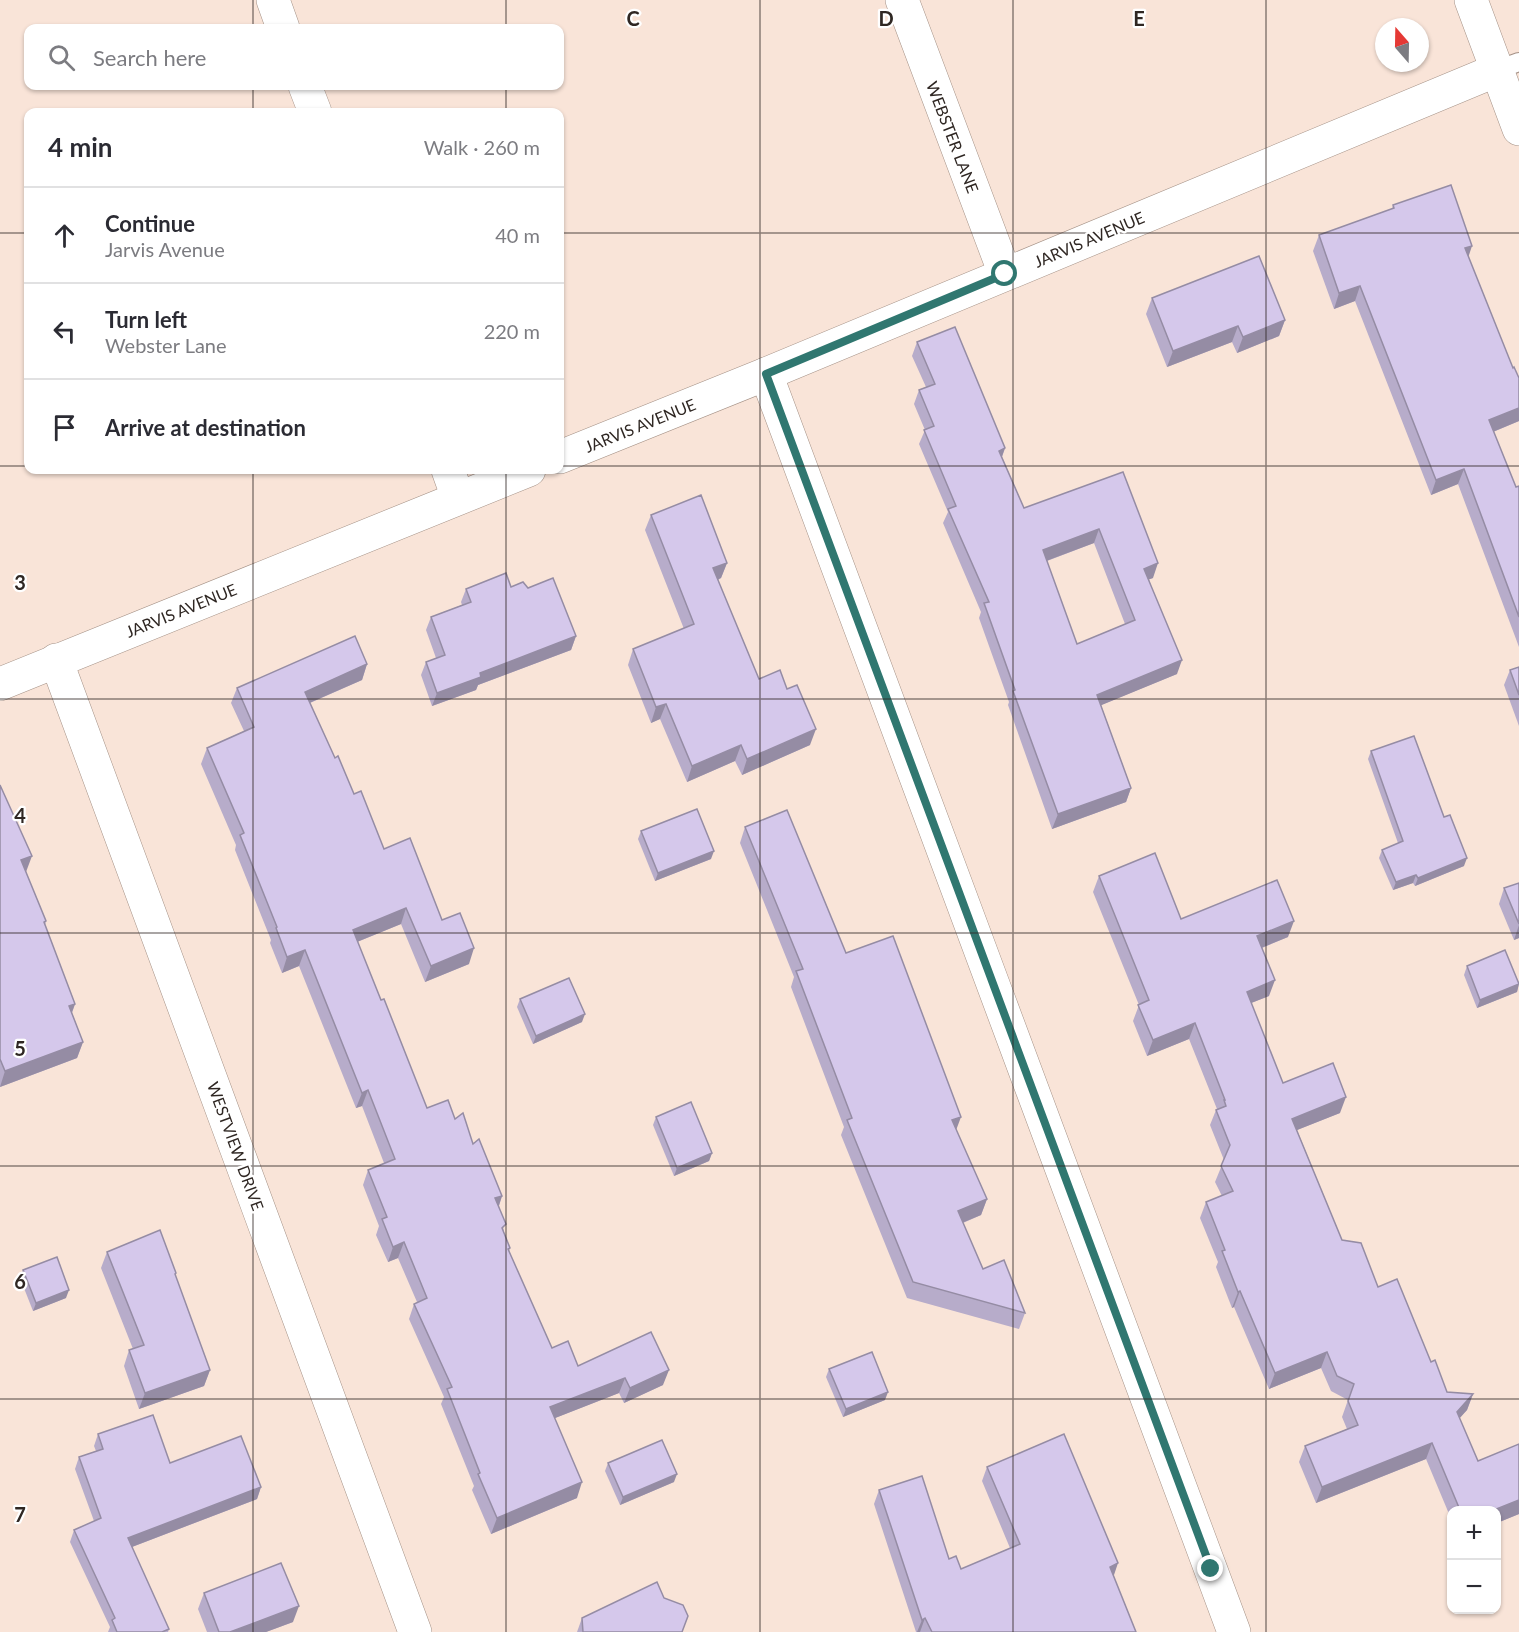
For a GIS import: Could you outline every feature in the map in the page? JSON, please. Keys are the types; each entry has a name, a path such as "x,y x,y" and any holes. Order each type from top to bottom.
{"street":[{"path":"273,0 282,24"},
{"name":"WEBSTER LANE","path":"902,0 1005,274"},
{"path":"1471,0 1508,66 1519,129"},
{"name":"JARVIS AVENUE","path":"564,455 1508,66"},
{"path":"306,90 313,108"},
{"path":"766,374 1234,1632"},
{"name":"JARVIS AVENUE","path":"0,684 453,484 507,474"},
{"name":"WESTVIEW DRIVE","path":"56,660 415,1632"}],"building":[{"path":"1451,185 1472,246 1465,248 1519,378 1519,408 1489,420 1516,487 1519,486 1519,617 1464,469 1436,480 1360,286 1339,293 1319,235 1394,208 1393,205"},
{"path":"1259,256 1285,320 1243,337 1238,326 1173,351 1152,298"},
{"path":"955,327 1005,448 999,451 1024,508 1123,472 1158,563 1144,569 1182,660 1097,695 1131,788 1058,814 984,603 989,602 948,509 956,506 924,430 934,426 919,390 935,384 917,342","holes":["1099,529 1135,620 1077,644 1043,550"]},
{"path":"701,495 727,563 713,568 759,679 780,670 787,689 797,685 816,729 747,759 741,745 692,766 666,704 656,707 633,649 694,624 651,515"},
{"path":"506,573 511,587 523,582 528,588 553,578 576,636 480,673 481,677 437,693 426,662 445,655 431,617 471,602 466,589"},
{"path":"355,636 367,664 305,692 335,758 338,756 354,794 361,791 384,849 410,838 442,920 460,913 474,948 431,966 406,908 353,930 381,1000 384,999 427,1108 448,1100 455,1119 463,1113 473,1144 479,1139 502,1196 495,1198 506,1224 502,1228 510,1248 508,1249 552,1348 568,1341 578,1366 651,1332 669,1370 630,1388 625,1378 550,1407 582,1482 497,1518 478,1474 480,1473 447,1389 452,1387 414,1304 427,1298 404,1242 393,1247 382,1219 387,1217 368,1170 395,1159 368,1090 362,1093 305,950 287,957 240,835 244,833 207,748 254,727 237,688"},
{"path":"1519,667 1519,695 1510,670"},
{"path":"1414,736 1444,817 1450,815 1467,858 1418,878 1416,875 1396,882 1382,850 1403,841 1371,751"},
{"path":"0,785 32,856 21,860 46,921 44,922 75,1004 69,1006 83,1042 5,1071 0,1059"},
{"path":"697,809 714,851 658,873 641,831"},
{"path":"787,810 846,953 893,936 961,1117 952,1120 987,1199 958,1211 983,1269 1004,1260 1025,1313 913,1282 847,1120 852,1118 796,971 803,969 745,827"},
{"path":"1155,853 1181,919 1277,880 1294,921 1257,936 1275,980 1247,992 1283,1083 1333,1063 1346,1097 1292,1119 1342,1240 1361,1243 1378,1287 1397,1279 1431,1362 1435,1360 1447,1392 1473,1394 1457,1412 1478,1461 1519,1444 1519,1500 1501,1507 1458,1506 1432,1443 1322,1487 1305,1446 1358,1425 1348,1401 1354,1384 1337,1376 1327,1352 1275,1373 1240,1291 1238,1292 1222,1251 1225,1250 1206,1202 1233,1191 1221,1166 1230,1145 1216,1110 1226,1106 1225,1100 1195,1023 1153,1040 1138,1005 1149,1000 1099,876"},
{"path":"1519,883 1519,924 1504,888"},
{"path":"1505,950 1519,984 1480,1000 1467,966"},
{"path":"569,978 585,1014 536,1036 520,999"},
{"path":"691,1102 712,1153 677,1168 656,1117"},
{"path":"160,1230 210,1370 145,1393 129,1350 144,1345 107,1252"},
{"path":"57,1257 69,1290 36,1303 23,1270"},
{"path":"872,1352 888,1392 846,1409 829,1369"},
{"path":"153,1415 170,1463 241,1436 261,1487 128,1538 169,1629 162,1632 117,1632 112,1620 115,1618 74,1530 101,1518 79,1457 103,1449 98,1434"},
{"path":"1064,1434 1118,1563 1110,1567 1136,1632 932,1632 925,1618 922,1620 879,1490 922,1476 949,1559 956,1556 961,1569 1020,1544 987,1467"},
{"path":"662,1440 677,1474 623,1497 608,1463"},
{"path":"281,1563 299,1606 230,1632 219,1632 204,1593"},
{"path":"657,1582 664,1598 683,1605 688,1616 682,1632 583,1632 582,1618"}],"route":[{"path":"1005,274 766,374 1211,1569"}]}
